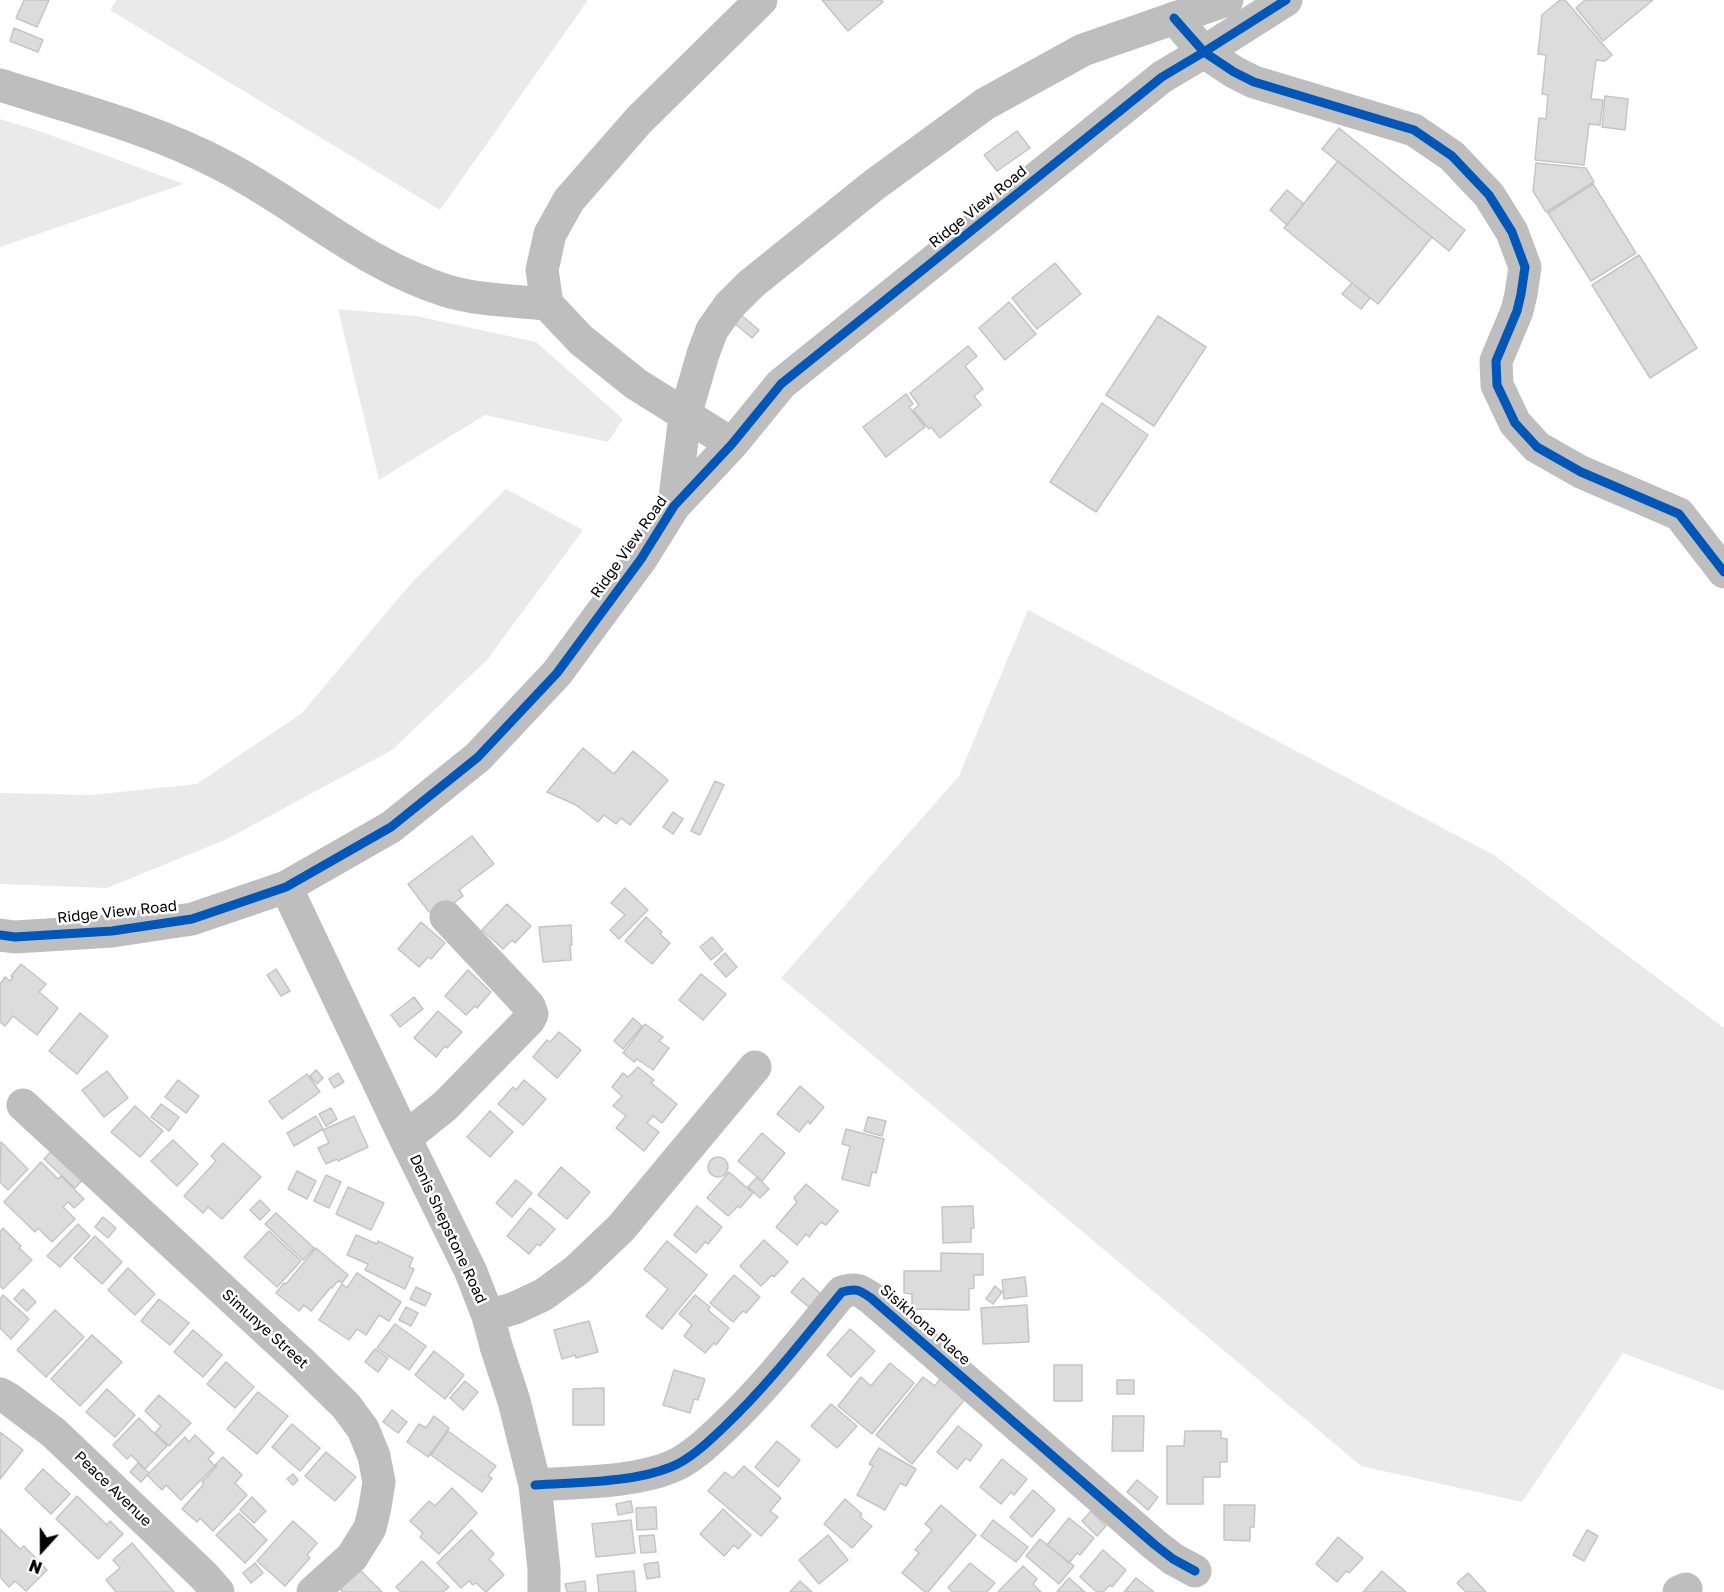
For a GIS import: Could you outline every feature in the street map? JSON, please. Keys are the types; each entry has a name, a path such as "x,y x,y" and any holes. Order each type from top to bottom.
{"street":[{"path":"732,444 636,384 581,340 546,304 542,270 550,234 569,200 639,120 761,0"},
{"name":"Ridge View Road","path":"674,506 685,416 703,354 712,330 729,306 751,284 874,185 985,104 1083,50 1227,0"},
{"name":"Ridge View Road","path":"0,935 15,937 112,931 192,919 286,887 391,826 478,757 557,673 641,559 674,506 732,444 781,384 1161,77 1286,0"},
{"path":"1174,18 1204,52 1254,82 1414,130 1452,156 1489,195 1512,232 1525,267 1517,311 1496,361 1497,385 1515,423 1537,447 1581,472 1679,514 1724,572"},
{"path":"0,85 167,139 223,165 375,261 408,277 450,292 546,304"},
{"name":"Denis Shepstone Road","path":"286,887 471,1272 488,1316 514,1401 535,1485 544,1569 544,1592"},
{"path":"405,1138 445,1106 529,1020 532,1014 520,996 446,917"},
{"path":"488,1316 515,1308 543,1295 577,1270 621,1228 755,1067"},
{"name":"Simunye Street","path":"23,1105 301,1362 346,1406 363,1429 374,1456 379,1482 370,1528 352,1557 313,1592"},
{"name":"Sisikhona Place","path":"535,1485 621,1479 647,1475 672,1467 711,1440 751,1401 842,1292 852,1289 860,1290 1155,1545 1173,1559 1195,1571"},
{"name":"Peace Avenue","path":"0,1394 54,1433 204,1575 218,1592"}],"shaded area":[{"path":"117,0 588,0 440,210 110,10"},
{"path":"0,119 42,132 184,184 0,247"},
{"path":"338,309 416,316 536,342 623,419 608,442 485,415 379,480"},
{"path":"506,489 583,530 487,660 392,750 227,839 107,888 0,884 0,793 91,795 197,784 302,713 412,582"},
{"path":"1028,610 1494,855 1724,1028 1724,1391 1623,1353 1522,1502 1361,1466 781,978 959,776"}],"building":[{"path":"24,0 49,0 37,27 16,18"},
{"path":"822,0 881,0 883,2 848,31"},
{"path":"1560,0 1565,0 1612,55 1605,61 1596,60 1591,99 1603,100 1600,125 1589,124 1584,165 1535,160 1539,118 1546,119 1548,95 1542,94 1546,55 1538,54 1542,15"},
{"path":"1585,0 1653,0 1603,41 1576,8"},
{"path":"14,28 43,40 38,52 10,41"},
{"path":"1605,96 1628,99 1625,130 1602,127"},
{"path":"1339,128 1465,230 1449,251 1322,149"},
{"path":"1017,131 1030,148 997,171 984,155"},
{"path":"1338,161 1432,237 1378,304 1284,228"},
{"path":"1536,163 1586,168 1594,182 1546,212 1533,191"},
{"path":"1593,184 1636,253 1591,281 1548,213"},
{"path":"1287,190 1304,204 1287,225 1270,210"},
{"path":"1639,255 1697,348 1650,378 1592,285"},
{"path":"1055,263 1081,294 1037,329 1012,298"},
{"path":"1352,283 1370,298 1361,309 1342,294"},
{"path":"1009,302 1036,334 1005,360 979,328"},
{"path":"740,314 759,330 752,338 733,322"},
{"path":"1158,316 1206,347 1154,426 1106,395"},
{"path":"968,346 977,356 965,366 983,389 974,396 981,405 940,438 913,410 919,405 910,393"},
{"path":"906,394 913,404 909,407 925,427 886,457 863,427"},
{"path":"1102,403 1148,435 1096,512 1050,482"},
{"path":"583,748 614,774 633,751 668,780 630,825 621,818 616,824 604,815 598,822 576,805 547,792"},
{"path":"715,781 724,785 700,835 691,831"},
{"path":"673,812 683,819 673,834 663,827"},
{"path":"472,836 494,864 459,890 463,896 445,910 440,904 429,912 408,884"},
{"path":"625,888 648,910 619,939 610,930 625,915 611,903"},
{"path":"507,904 531,926 515,943 512,940 503,949 482,930"},
{"path":"646,917 670,943 652,964 625,941"},
{"path":"421,922 445,943 431,959 428,957 419,967 398,949"},
{"path":"571,925 571,960 543,962 539,927"},
{"path":"712,937 723,950 711,960 700,947"},
{"path":"725,953 737,967 726,977 714,964"},
{"path":"21,964 46,984 39,992 58,1008 37,1035 13,1016 5,1026 0,1022 0,984 5,977 10,981 13,977 11,976"},
{"path":"276,969 290,991 281,996 267,975"},
{"path":"468,970 491,992 477,1008 475,1006 466,1015 445,996"},
{"path":"701,974 726,994 703,1020 679,1000"},
{"path":"414,997 423,1009 400,1027 391,1015"},
{"path":"438,1011 462,1032 436,1057 414,1038"},
{"path":"80,1013 108,1036 77,1074 49,1051"},
{"path":"633,1018 642,1026 623,1049 614,1041"},
{"path":"645,1024 663,1037 659,1041 669,1048 653,1070 637,1059 634,1062 623,1053"},
{"path":"559,1032 581,1050 557,1078 533,1057 547,1040 550,1042"},
{"path":"638,1067 654,1080 651,1083 677,1104 662,1123 653,1116 647,1123 659,1132 644,1151 616,1128 626,1116 613,1106 622,1096 612,1087 623,1073 628,1077"},
{"path":"316,1070 323,1078 317,1084 310,1076"},
{"path":"107,1071 128,1098 104,1117 82,1090"},
{"path":"338,1073 344,1082 334,1088 329,1079"},
{"path":"307,1074 320,1092 282,1119 269,1101"},
{"path":"178,1080 199,1096 186,1113 165,1097"},
{"path":"524,1080 546,1099 523,1125 498,1104 513,1087 516,1090"},
{"path":"800,1086 824,1107 810,1124 808,1121 799,1132 777,1114"},
{"path":"161,1104 179,1117 169,1131 151,1117"},
{"path":"135,1106 163,1131 140,1157 111,1132"},
{"path":"331,1108 337,1119 326,1126 319,1114"},
{"path":"490,1111 513,1132 490,1157 467,1137"},
{"path":"316,1116 323,1129 294,1146 287,1133"},
{"path":"354,1116 368,1147 326,1164 318,1148 329,1143 323,1130"},
{"path":"868,1117 886,1121 882,1136 864,1131"},
{"path":"846,1129 884,1139 876,1173 872,1172 869,1186 842,1179 850,1146 842,1144"},
{"path":"762,1133 785,1153 762,1181 738,1161"},
{"path":"173,1140 198,1164 177,1186 151,1161"},
{"path":"1,1142 28,1169 8,1190 0,1182"},
{"path":"223,1143 261,1177 222,1219 208,1207 203,1213 184,1196 216,1161 211,1156"},
{"path":"57,1145 88,1174 75,1188 44,1159"},
{"path":"718,1157 725,1160 728,1167 725,1174 718,1177 711,1174 708,1167 711,1160"},
{"path":"41,1162 58,1179 61,1176 84,1199 74,1208 68,1202 63,1207 75,1219 52,1242 38,1228 35,1232 4,1202"},
{"path":"561,1167 590,1192 567,1219 538,1195"},
{"path":"297,1171 316,1181 307,1199 288,1189"},
{"path":"729,1172 753,1193 740,1208 738,1206 728,1216 707,1198"},
{"path":"326,1175 341,1182 329,1208 314,1201"},
{"path":"757,1177 769,1189 760,1198 748,1187"},
{"path":"516,1180 532,1193 512,1217 496,1203"},
{"path":"806,1184 838,1211 826,1225 821,1222 809,1237 806,1234 797,1245 776,1227 797,1202 794,1198"},
{"path":"348,1187 384,1203 371,1230 336,1214"},
{"path":"260,1200 270,1210 260,1220 250,1210"},
{"path":"697,1206 722,1227 708,1244 705,1242 696,1253 674,1235"},
{"path":"973,1206 974,1228 971,1228 971,1242 943,1243 942,1207"},
{"path":"530,1208 555,1229 540,1246 537,1244 529,1254 507,1236"},
{"path":"276,1213 314,1248 303,1260 265,1224"},
{"path":"103,1217 116,1228 108,1238 95,1227"},
{"path":"78,1224 90,1236 60,1267 47,1256"},
{"path":"3,1228 32,1260 3,1289 0,1286 0,1232"},
{"path":"269,1231 301,1261 277,1287 244,1257"},
{"path":"356,1235 377,1244 378,1241 413,1258 409,1267 414,1269 405,1289 365,1270 368,1264 347,1255"},
{"path":"95,1236 122,1262 102,1284 74,1258"},
{"path":"764,1240 788,1262 774,1277 772,1275 761,1286 740,1266"},
{"path":"667,1241 707,1275 662,1329 646,1316 668,1289 644,1269"},
{"path":"316,1248 348,1275 342,1283 339,1280 331,1287 311,1311 304,1305 299,1311 276,1293"},
{"path":"941,1253 983,1254 983,1275 974,1275 974,1288 969,1289 969,1310 912,1309 912,1294 904,1293 904,1271 941,1271"},
{"path":"128,1268 155,1294 135,1315 108,1290"},
{"path":"357,1273 401,1302 389,1321 379,1315 366,1335 357,1329 349,1340 319,1320 342,1284 347,1288"},
{"path":"734,1275 760,1297 746,1313 743,1311 733,1322 710,1303"},
{"path":"1025,1277 1027,1296 1004,1299 1002,1280"},
{"path":"803,1278 822,1295 810,1308 791,1292"},
{"path":"995,1286 1002,1292 993,1304 986,1299"},
{"path":"416,1287 431,1294 425,1306 410,1299"},
{"path":"23,1289 36,1302 27,1311 14,1299"},
{"path":"3,1295 29,1319 11,1339 0,1328 0,1299"},
{"path":"695,1295 710,1307 708,1310 729,1328 716,1345 714,1343 705,1353 684,1336 692,1325 679,1314"},
{"path":"159,1299 189,1323 170,1345 141,1321"},
{"path":"1027,1305 1029,1342 983,1344 981,1308"},
{"path":"406,1307 418,1313 411,1326 399,1320"},
{"path":"55,1310 84,1337 46,1377 17,1350"},
{"path":"589,1321 598,1352 562,1359 554,1330"},
{"path":"395,1324 426,1346 409,1370 377,1348"},
{"path":"850,1329 875,1351 851,1377 827,1355"},
{"path":"193,1330 222,1355 203,1377 174,1352"},
{"path":"92,1335 122,1362 80,1406 51,1379"},
{"path":"375,1349 388,1358 378,1372 365,1362"},
{"path":"434,1351 464,1375 445,1399 415,1375"},
{"path":"226,1362 254,1387 235,1408 207,1384"},
{"path":"890,1363 914,1383 872,1434 838,1406 861,1377 871,1386"},
{"path":"1054,1365 1082,1365 1082,1401 1054,1401"},
{"path":"674,1370 705,1379 698,1400 694,1399 690,1413 663,1405"},
{"path":"923,1377 935,1386 940,1379 965,1399 912,1464 876,1435"},
{"path":"1117,1380 1134,1380 1134,1394 1117,1394"},
{"path":"465,1381 478,1392 463,1410 450,1398"},
{"path":"604,1388 604,1425 573,1425 573,1389"},
{"path":"107,1389 135,1415 115,1437 86,1412"},
{"path":"258,1392 288,1416 257,1454 227,1429"},
{"path":"159,1395 191,1423 169,1446 155,1433 161,1426 145,1411"},
{"path":"831,1404 857,1426 837,1448 811,1426"},
{"path":"392,1410 407,1422 398,1433 383,1422"},
{"path":"434,1416 449,1428 428,1457 407,1442 419,1424 426,1428"},
{"path":"1113,1416 1144,1416 1143,1451 1112,1451"},
{"path":"139,1418 167,1446 145,1469 131,1455 127,1459 113,1445"},
{"path":"292,1424 320,1448 300,1471 272,1447"},
{"path":"958,1426 982,1445 970,1461 966,1458 957,1469 937,1452"},
{"path":"448,1431 496,1466 488,1476 492,1478 482,1492 431,1455"},
{"path":"1185,1431 1221,1431 1221,1438 1227,1439 1227,1462 1220,1462 1220,1477 1203,1477 1203,1504 1167,1504 1167,1446 1184,1446"},
{"path":"0,1432 23,1450 0,1479"},
{"path":"195,1435 214,1453 208,1459 215,1466 181,1500 166,1485 162,1490 147,1475 185,1437 189,1442"},
{"path":"777,1441 800,1460 778,1487 755,1467"},
{"path":"879,1448 916,1469 906,1486 900,1483 885,1510 857,1495 873,1466 869,1464"},
{"path":"326,1452 356,1477 335,1501 305,1476"},
{"path":"223,1457 242,1475 235,1483 247,1495 213,1531 200,1518 197,1522 182,1509"},
{"path":"1002,1459 1027,1479 1014,1495 1011,1492 1001,1504 980,1487"},
{"path":"138,1463 149,1473 141,1482 130,1472"},
{"path":"744,1466 781,1498 770,1511 778,1517 761,1536 708,1491 725,1472 733,1478"},
{"path":"43,1469 70,1494 51,1514 25,1489"},
{"path":"293,1474 298,1480 293,1485 287,1479"},
{"path":"1137,1480 1158,1497 1148,1510 1127,1492"},
{"path":"452,1488 477,1513 439,1554 420,1537 423,1533 410,1521 429,1501 435,1506"},
{"path":"1033,1490 1055,1510 1032,1537 1010,1517"},
{"path":"77,1496 107,1525 110,1521 123,1534 98,1559 56,1519"},
{"path":"252,1497 266,1511 254,1523 240,1510"},
{"path":"845,1499 862,1514 860,1517 872,1526 852,1548 824,1524"},
{"path":"631,1501 633,1512 618,1515 616,1504"},
{"path":"941,1505 976,1535 928,1592 925,1592 902,1573 919,1553 915,1550 932,1530 925,1524"},
{"path":"1224,1505 1255,1505 1254,1527 1250,1527 1250,1541 1224,1540"},
{"path":"656,1507 657,1529 637,1530 636,1508"},
{"path":"723,1509 751,1535 738,1549 734,1545 724,1556 700,1534"},
{"path":"1091,1511 1106,1526 1097,1536 1082,1521"},
{"path":"239,1513 267,1540 245,1563 216,1535"},
{"path":"1069,1518 1094,1538 1080,1555 1077,1553 1069,1563 1047,1545"},
{"path":"631,1520 635,1553 596,1557 592,1524"},
{"path":"993,1520 1028,1547 1016,1562 981,1536"},
{"path":"293,1521 317,1543 307,1555 310,1558 285,1586 257,1561"},
{"path":"0,1529 20,1549 24,1546 47,1570 26,1591 15,1581 9,1587 0,1577"},
{"path":"471,1530 494,1554 489,1559 504,1575 486,1592 476,1583 473,1585 469,1581 461,1588 437,1563"},
{"path":"1587,1530 1598,1536 1584,1561 1573,1555"},
{"path":"654,1535 656,1552 641,1553 639,1536"},
{"path":"828,1535 848,1560 819,1584 799,1560"},
{"path":"1338,1537 1363,1558 1349,1573 1346,1571 1337,1582 1316,1564"},
{"path":"1040,1539 1074,1566 1059,1584 1026,1556"},
{"path":"132,1543 174,1592 116,1592 106,1580 120,1568 113,1560"},
{"path":"1103,1550 1126,1570 1112,1587 1110,1585 1103,1592 1097,1592 1080,1577"},
{"path":"422,1561 449,1587 443,1592 401,1592 396,1587"},
{"path":"658,1562 660,1577 647,1579 644,1564"},
{"path":"255,1563 263,1573 251,1583 243,1573"},
{"path":"970,1563 995,1583 987,1592 953,1592 948,1588"},
{"path":"1023,1566 1037,1579 1033,1584 1041,1592 998,1592"},
{"path":"357,1567 382,1592 343,1592 337,1587"},
{"path":"634,1571 636,1592 599,1592 597,1575"},
{"path":"1382,1571 1406,1592 1363,1592"},
{"path":"1468,1573 1486,1592 1466,1592 1457,1583"},
{"path":"1069,1578 1085,1592 1057,1592"},
{"path":"1136,1578 1154,1592 1124,1592"},
{"path":"585,1581 586,1592 567,1592 565,1584"},
{"path":"800,1581 812,1592 790,1592"}],"cycle path":[{"path":"0,935 15,937 112,931 192,919 286,887 391,827 478,757 557,673 641,559 674,506 732,444 781,384 1162,77 1286,0"},
{"path":"1174,18 1204,52 1254,82 1414,130 1452,156 1489,195 1512,232 1525,267 1517,311 1496,361 1497,385 1515,423 1537,447 1581,472 1679,514 1724,572"},
{"path":"535,1485 622,1479 656,1472 686,1459 713,1438 756,1394 842,1292 855,1290 871,1298 1155,1545 1173,1559 1195,1571"}]}
